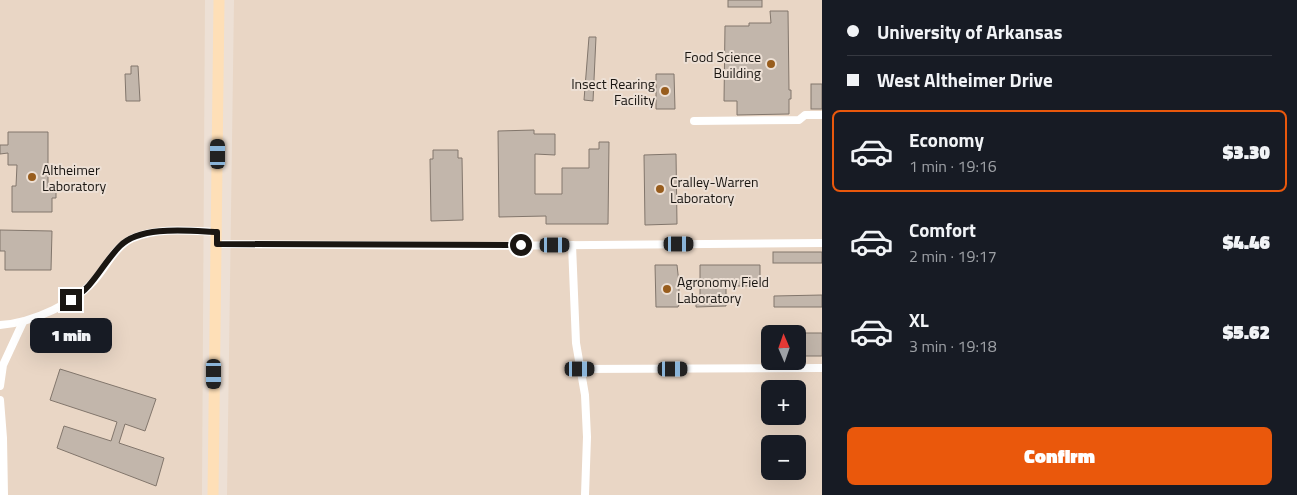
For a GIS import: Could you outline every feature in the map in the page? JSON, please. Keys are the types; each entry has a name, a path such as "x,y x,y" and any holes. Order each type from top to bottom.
{"main road":[{"path":"213,495 219,0"}],"street":[{"path":"694,121 799,120 805,115 822,115"},
{"path":"0,325 22,322 76,297 97,277 121,245 134,238 152,233 171,231 217,232"},
{"path":"217,244 459,246 822,243"},
{"path":"572,245 573,312 579,369 586,403 585,495"},
{"path":"0,386 4,365 22,322"},
{"path":"579,369 822,368"},
{"path":"0,400 4,495"}],"shaded area":[{"path":"0,0 205,0 202,495 0,495"},
{"path":"234,0 822,0 822,495 227,495"}],"building":[{"path":"728,0 762,0 762,7 728,7"},
{"name":"Food Science Building","path":"770,11 788,11 789,90 791,90 789,114 737,115 737,101 724,101 725,26 749,26 749,23 771,23"},
{"path":"589,37 596,37 593,101 584,100"},
{"path":"131,66 138,66 140,101 126,101 125,74 131,74"},
{"name":"Insect Rearing Facility","path":"656,74 674,74 675,109 656,109"},
{"path":"811,84 822,84 822,109 811,109"},
{"path":"534,130 534,134 555,134 555,155 535,154 535,194 562,194 562,168 589,168 589,149 599,149 599,142 609,142 608,224 546,224 546,216 499,217 498,131"},
{"name":"Altheimer Laboratory","path":"8,132 48,132 48,186 56,186 56,198 52,198 52,212 12,212 12,186 16,186 17,165 8,165 8,153 0,154 0,145 8,145"},
{"path":"433,150 458,150 458,158 462,158 463,220 431,221 430,159 433,159"},
{"name":"Cralley-Warren Laboratory","path":"676,154 677,224 645,225 644,155"},
{"path":"0,230 52,231 51,270 5,270 5,251 0,251"},
{"path":"773,252 822,252 822,263 773,263"},
{"name":"Agronomy Field Laboratory","path":"655,265 677,265 679,283 678,307 656,307"},
{"path":"700,265 760,265 760,286 726,286 726,306 696,307 696,299 700,299"},
{"path":"822,295 822,307 774,307 774,296"},
{"path":"806,333 822,333 822,356 806,356"},
{"path":"60,369 156,399 145,431 125,424 119,443 164,458 156,486 57,448 64,426 111,441 117,422 50,400"}],"place":[{"name":"Food Science Building","path":"771,64"},
{"name":"Insect Rearing Facility","path":"665,91"},
{"name":"Altheimer Laboratory","path":"32,177"},
{"name":"Cralley-Warren Laboratory","path":"660,189"},
{"name":"Agronomy Field Laboratory","path":"667,289"}],"route":[{"path":"71,300 87,288 97,277 121,245 134,238 152,233 171,231 217,232 217,244 521,245"}]}
